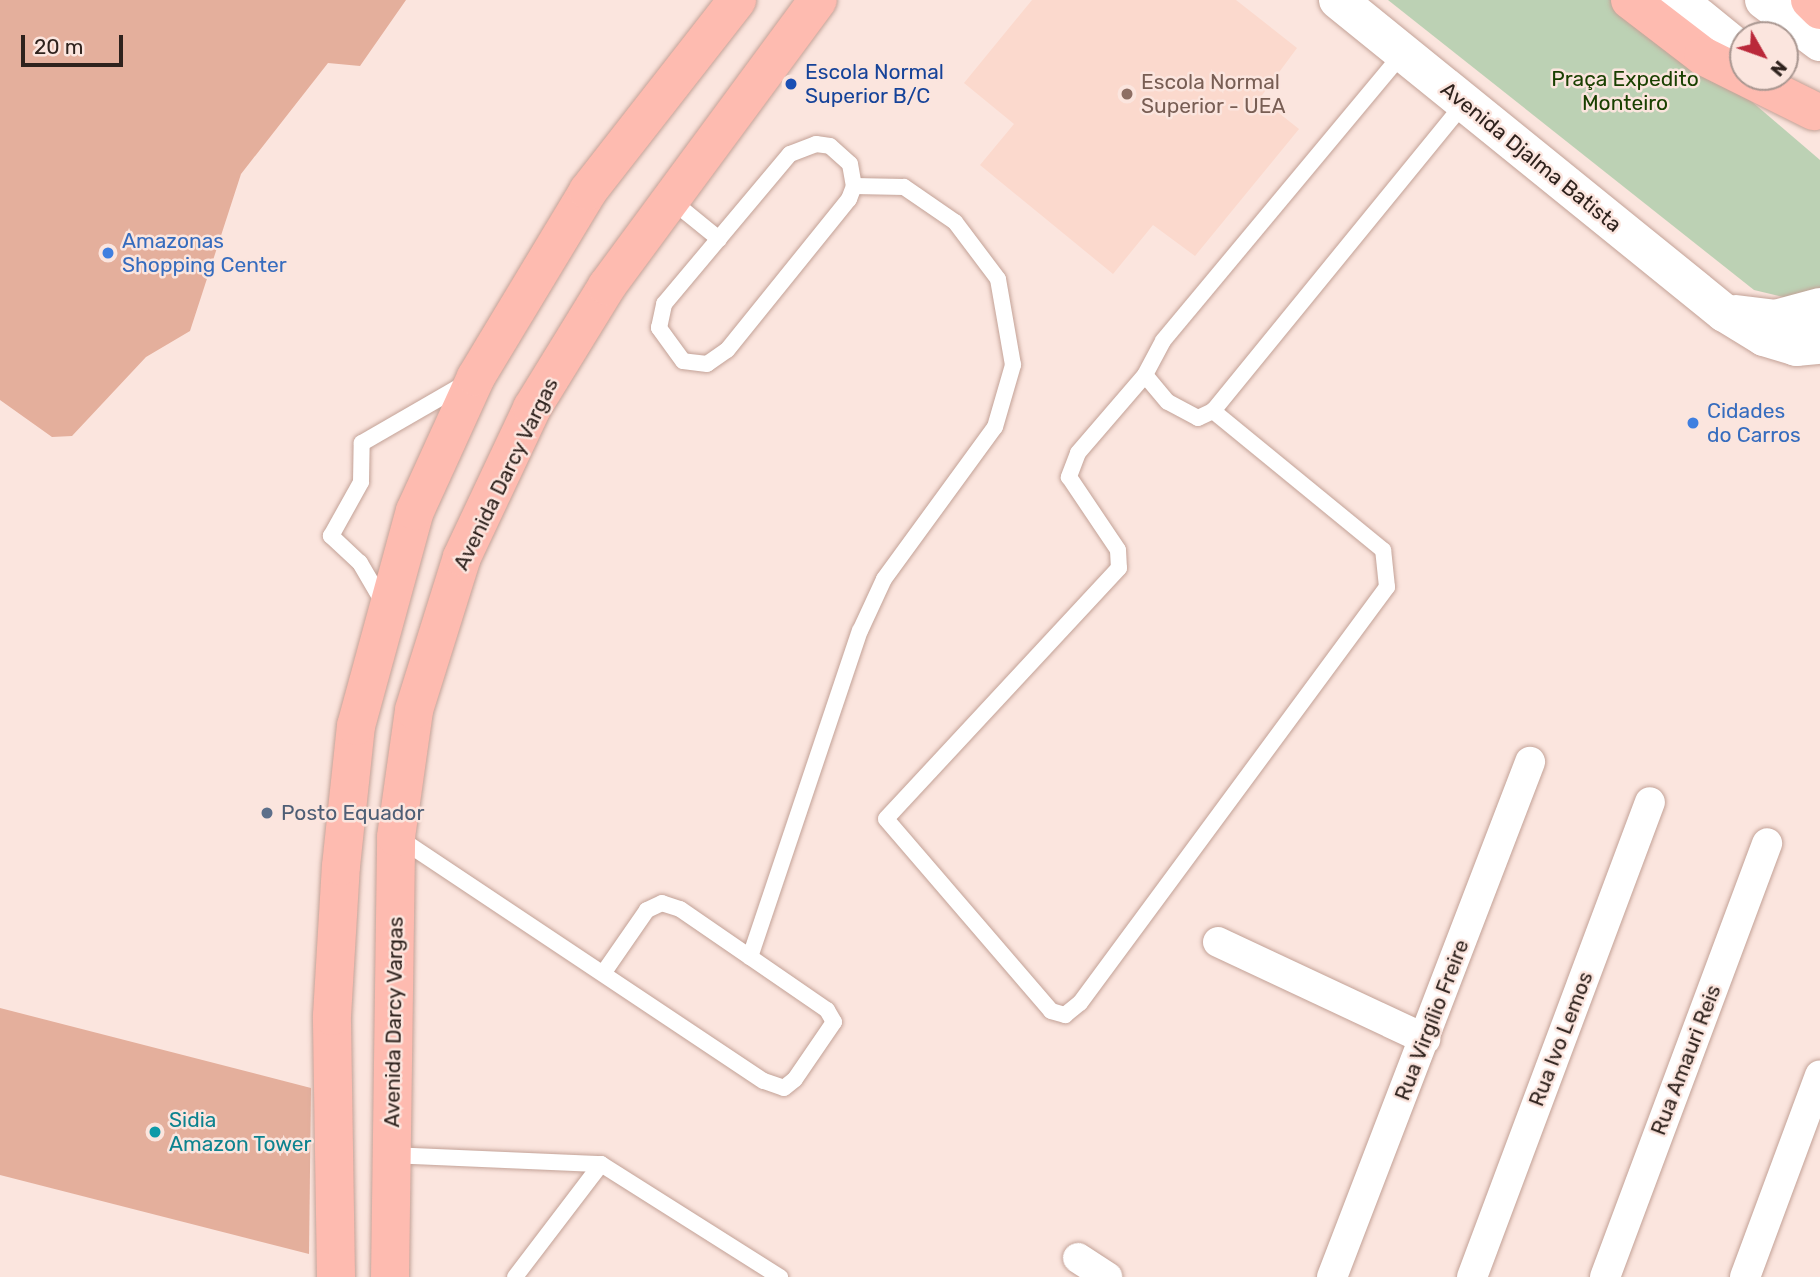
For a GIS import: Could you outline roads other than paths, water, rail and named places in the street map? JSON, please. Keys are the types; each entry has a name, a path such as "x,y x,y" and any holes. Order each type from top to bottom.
{"main road":[{"path":"336,1277 332,1016 341,866 356,726 386,606 415,512 476,377 588,191 737,0"},
{"name":"Avenida Darcy Vargas","path":"390,1277 396,837 414,710 462,557 532,408 607,286 818,0"},
{"name":"Avenida Djalma Batista","path":"1338,0 1725,313 1764,337 1796,347 1820,345"},
{"path":"1630,0 1703,56 1817,113"},
{"path":"1678,0 1729,42"},
{"path":"1764,0 1820,42"},
{"path":"1810,0 1820,9"},
{"path":"1790,91 1817,113"},
{"path":"1725,313 1775,319 1820,307"}],"street":[{"name":"Rua Virgílio Freire","path":"1332,1277 1530,762"},
{"name":"Rua Ivo Lemos","path":"1472,1277 1650,802"},
{"name":"Rua Amauri Reis","path":"1605,1277 1768,844"},
{"path":"1218,942 1425,1039"},
{"path":"1745,1277 1820,1075"},
{"path":"1077,1258 1107,1277"}],"lane":[{"path":"1213,411 1383,550 1387,587 1080,1003 1065,1015 1051,1011 886,819 1119,568 1118,550 1069,477 1078,453 1145,375 1163,341 1402,54"},
{"path":"1145,375 1168,402 1198,418 1213,411 1464,103"},
{"path":"830,145 850,164 854,186 727,350 694,365 664,341 659,315 719,239 790,154 802,148 830,145"},
{"path":"750,957 860,631 884,579 995,427 1013,365 998,279 955,222 904,187 854,186"},
{"path":"671,200 719,239"},
{"path":"386,606 360,563 331,536 361,482 362,443 476,377"},
{"path":"396,837 604,972 764,1081 784,1088 834,1023 827,1010 750,957 662,903 647,910 604,972"},
{"path":"392,1155 601,1164 780,1277"},
{"path":"515,1277 601,1164"}],"place":[{"name":"Escola Normal Superior B/C","path":"791,84"},
{"name":"Escola Normal Superior - UEA","path":"1127,94"},
{"name":"Amazonas Shopping Center","path":"108,253"},
{"name":"Cidades do Carros","path":"1693,423"},
{"name":"Posto Equador","path":"267,813"},
{"name":"Sidia Amazon Tower","path":"155,1132"}],"park label":[{"name":"Praça Expedito Monteiro","path":"1625,91"}]}
